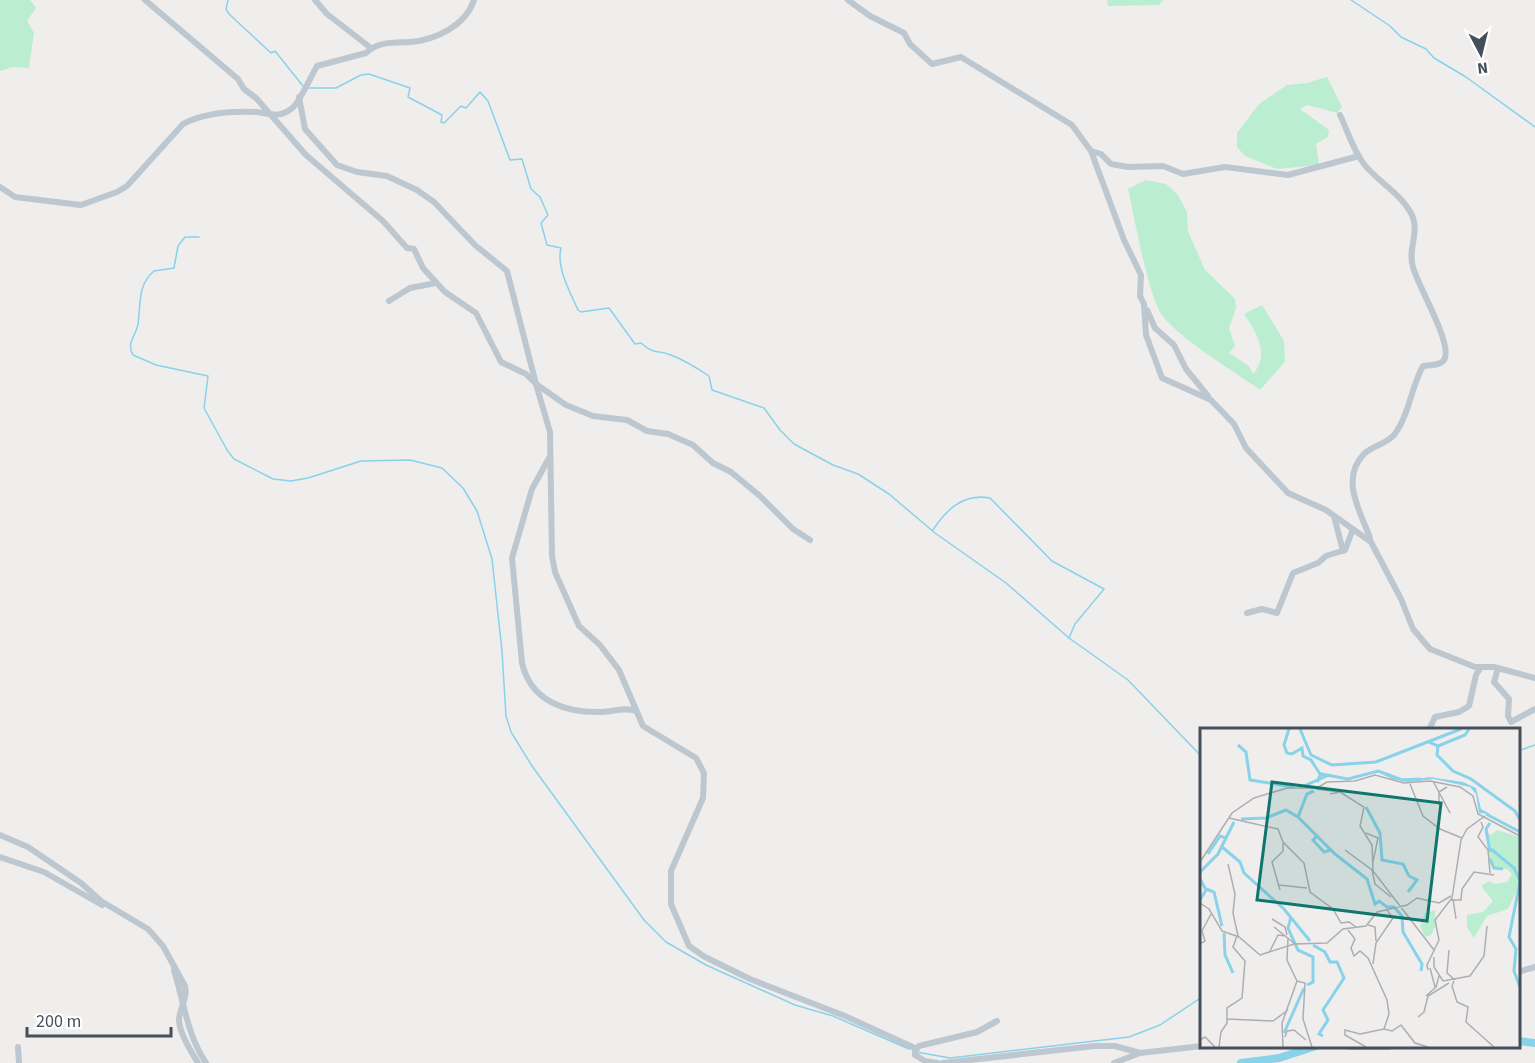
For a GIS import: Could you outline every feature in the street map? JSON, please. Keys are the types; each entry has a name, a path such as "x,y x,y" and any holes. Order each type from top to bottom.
{"street":[{"path":"145,0 238,79 244,89 256,98 269,116 283,127 306,155 383,221 407,248 414,249 423,268 436,283 450,297 476,313 501,362 526,374 566,405 593,416 627,420 647,431 668,434 693,445 713,463 731,472 760,496 793,529 810,540"},
{"path":"315,0 327,14 371,48"},
{"path":"0,187 15,197 81,205 117,192 127,186 171,136 191,119 221,113 255,112 278,117 293,108 317,66 366,53 371,48 390,42 411,42 440,33 458,25 474,0"},
{"path":"848,0 870,16 904,33 910,44 932,64 961,57 1034,101 1050,114 1072,125 1090,151 1124,240 1141,275 1140,296 1155,328 1174,345 1186,369 1234,424 1246,448 1288,493 1334,515 1371,542"},
{"path":"299,97 305,129 337,165 357,172 387,176 417,190 434,202 475,245 507,271 536,384 548,416 551,455 551,548 555,572 579,626 600,645 619,670 646,730 696,758 704,773 703,798 671,871 671,904 689,946 705,957 750,979 845,1016 916,1051 925,1061 938,1063"},
{"path":"1340,115 1353,149 1411,214 1416,231 1412,265 1439,328 1446,352 1444,360 1439,364 1423,366 1393,435 1363,454 1357,463 1352,477 1354,496 1371,542 1421,640 1430,649 1481,667 1498,668 1535,678"},
{"path":"1090,151 1101,154 1111,164 1128,167 1163,166 1183,174 1225,167 1288,175 1359,156"},
{"path":"388,301 410,288 436,283"},
{"path":"1144,304 1146,335 1162,378 1211,400"},
{"path":"551,455 532,489 512,558 522,663 526,680 542,697 565,708 602,712 629,708 636,711"},
{"path":"1334,515 1343,552"},
{"path":"1343,552 1353,529"},
{"path":"1247,613 1262,609 1277,613 1293,573 1318,563 1326,556 1343,552"},
{"path":"1430,728 1435,717 1459,712 1469,706 1476,675 1481,667"},
{"path":"1498,668 1494,682 1509,699 1508,716 1511,722 1535,709"},
{"path":"0,836 27,847 81,883 101,901 148,929 171,958 185,986 186,993 179,1019 198,1063"},
{"path":"0,857 44,872 86,898 108,909 117,909"},
{"path":"1520,971 1535,967"},
{"path":"183,1006 197,1050 206,1063"},
{"path":"916,1051 977,1032 997,1022"},
{"path":"943,1063 1095,1046 1115,1046 1140,1053"},
{"path":"1114,1063 1140,1053 1200,1046"},
{"path":"18,1047 19,1063"}],"green space":[{"path":"0,0 30,0 36,8 27,21 34,33 29,68 13,67 0,71"},
{"path":"1107,0 1163,0 1159,5 1108,6"},
{"path":"1327,77 1342,107 1337,113 1307,105 1300,109 1329,130 1328,137 1316,144 1319,165 1277,169 1245,156 1237,147 1237,133 1259,104 1287,85 1307,83"},
{"path":"1146,180 1166,184 1178,195 1187,212 1188,231 1205,270 1235,299 1236,308 1229,328 1235,346 1229,353 1249,366 1253,374 1261,359 1260,344 1244,314 1262,305 1284,341 1285,362 1260,390 1185,338 1158,309 1138,237 1128,189"}],"waterway":[{"path":"228,0 226,9 229,14 271,53 275,51 303,86"},
{"path":"1351,0 1390,26 1401,37 1426,49 1434,58 1466,77 1535,127"},
{"path":"307,88 336,88 361,75 369,74 410,88 408,97 442,115 441,122 444,123 461,106 466,108 480,92 488,101 510,160 522,159 531,189 540,197 548,215 541,223 547,245 561,248 562,271 578,310 581,312 609,308 635,344 641,343 650,350 666,353 695,367 709,376 712,390 764,408 794,444 833,465 858,474 889,494 935,533 1006,583 1069,638 1128,680 1200,755"},
{"path":"199,237 185,237 178,246 174,268 154,271 145,283 142,289 138,324 131,343 133,355 156,365 208,376 204,408 227,450 234,459 273,479 291,481 308,478 361,461 410,460 442,468 463,488 477,511 492,559 506,716 511,732 532,766 644,920 666,942 706,965 795,1005 833,1016 909,1049"},
{"path":"933,530 956,505 972,498 990,498 1052,561 1104,589 1075,624 1069,638"},
{"path":"1520,750 1535,745"},
{"path":"916,1052 950,1058 1129,1037 1160,1025 1200,998"},
{"path":"1520,1041 1535,1043"},
{"path":"1241,1063 1279,1058 1310,1048"}]}
